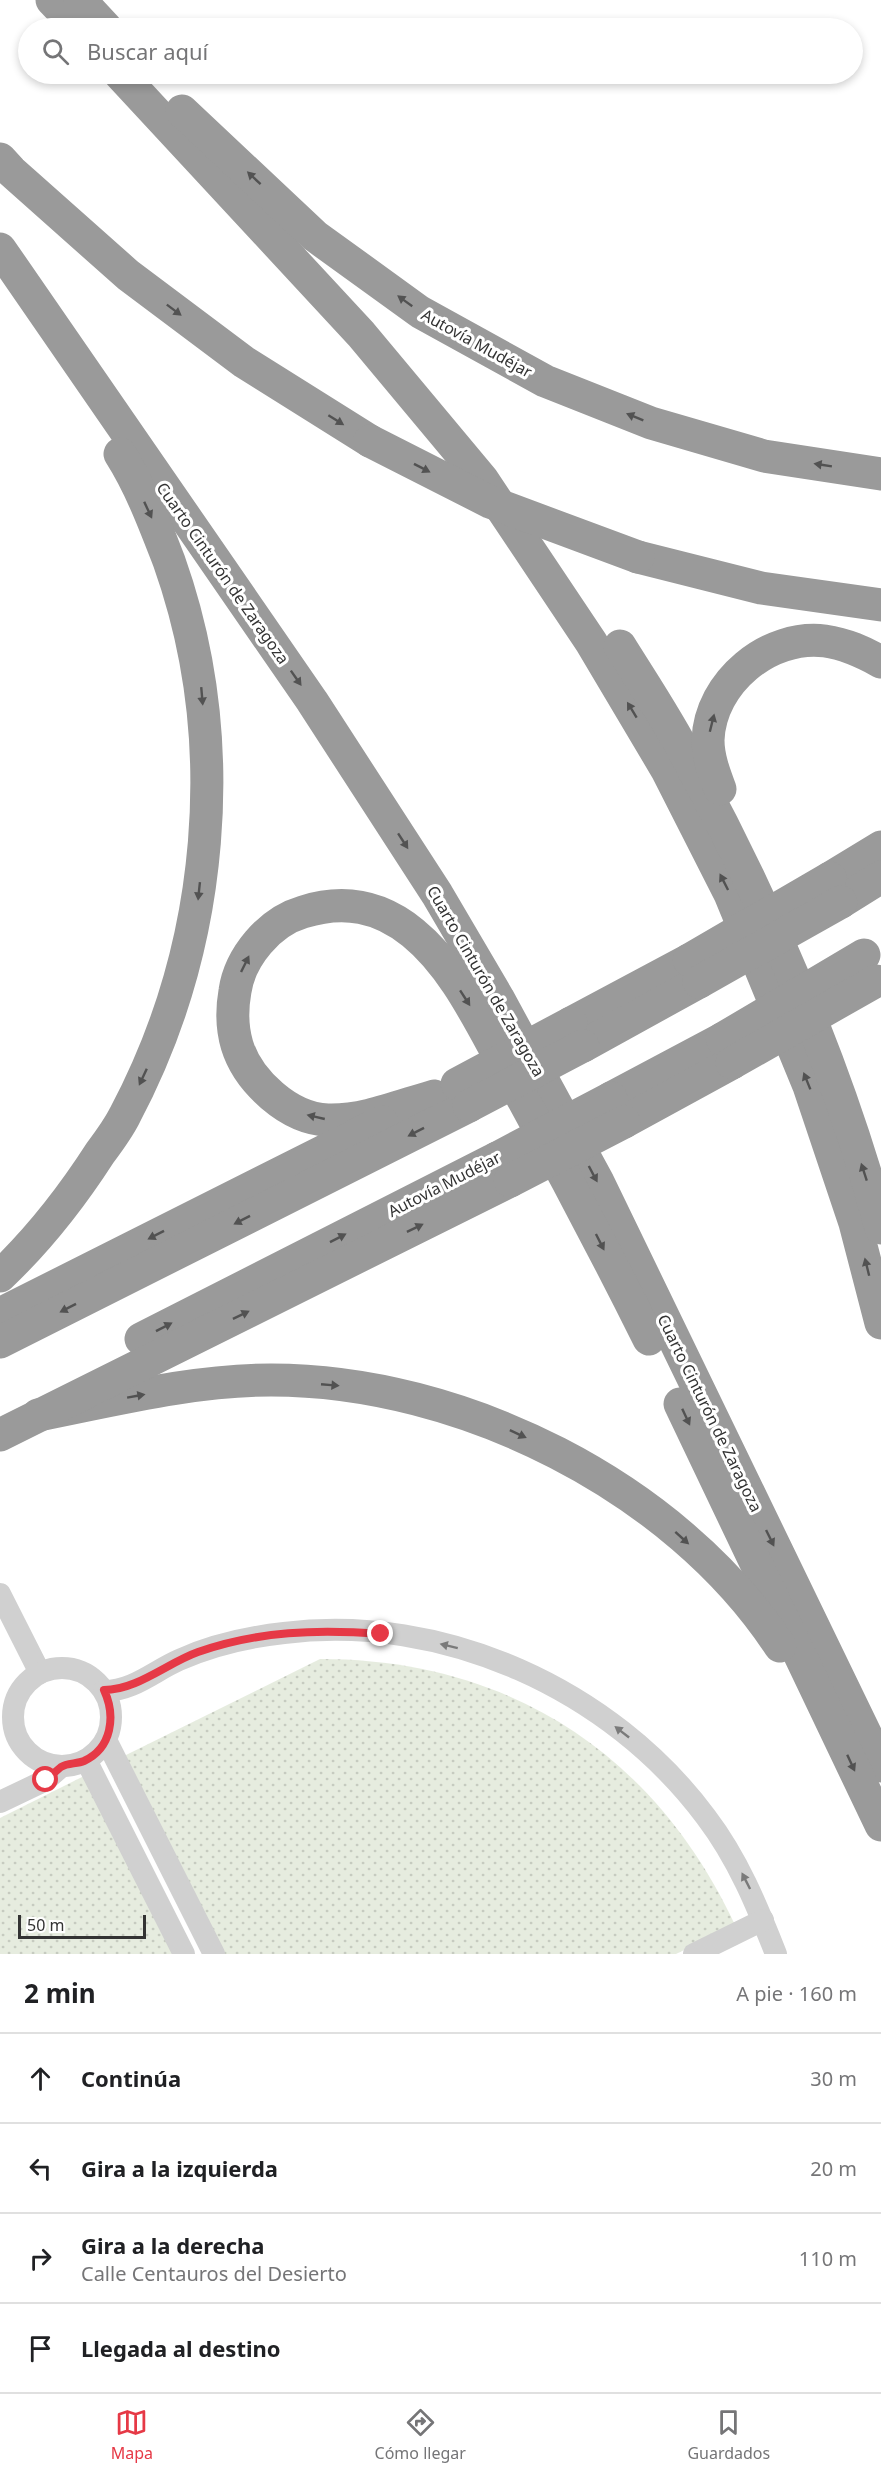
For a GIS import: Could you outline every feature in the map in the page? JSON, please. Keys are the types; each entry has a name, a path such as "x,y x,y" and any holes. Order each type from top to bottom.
{"highway":[{"path":"52,0 69,18"},
{"path":"80,0 97,18"},
{"path":"129,84 361,334 492,469 608,626 687,757 751,879"},
{"name":"Autovía Mudéjar","path":"156,84 315,236 420,312 545,381 651,423 765,456 881,474"},
{"path":"0,159 128,275 244,362 370,441 490,502 638,557 762,588 881,605"},
{"name":"Cuarto Cinturón de Zaragoza","path":"0,249 312,701 437,894 498,998 598,1182 881,1766"},
{"path":"0,261 129,468 157,529 182,599 200,682 207,747 206,828 198,905 181,974 157,1047 125,1117 80,1184 28,1249 0,1276"},
{"path":"361,334 482,479 591,642 667,770 730,894 809,1086 855,1222 881,1323"},
{"path":"881,662 862,651 823,641 783,645 754,659 728,686 718,702 708,738 709,757 751,879 831,1071 881,1228"},
{"path":"0,1314 577,1034 694,971 835,890 873,862 881,840"},
{"path":"453,1095 367,1116 324,1120 302,1114 272,1095 245,1064 237,1044 233,1005 236,985 245,962 253,950 268,932 295,914 326,905 355,904 393,919 413,933 431,950 451,976 574,1191 650,1341 881,1825"},
{"name":"Autovía Mudéjar","path":"0,1410 503,1169 727,1051 876,965"},
{"path":"831,1071 858,1120 881,1149"},
{"path":"0,1342 453,1095"},
{"path":"0,1435 503,1169"},
{"path":"38,1415 197,1385 272,1380 355,1387 436,1404 515,1431 594,1473 658,1516 721,1574 769,1629 836,1731"}],"street":[{"path":"0,1594 32,1679"},
{"path":"104,1690 128,1687 176,1661 223,1644 285,1632 331,1630 416,1638 486,1656 559,1689 591,1708 656,1760 706,1816 741,1871 776,1954"},
{"path":"0,1693 51,1669 74,1669 95,1680 104,1690 111,1709 112,1720 106,1740 86,1760 62,1766 46,1780 0,1802"},
{"path":"32,1679 14,1707 13,1720 18,1737 29,1752 39,1760 62,1766"},
{"path":"106,1740 214,1954"},
{"path":"86,1760 184,1954"},
{"path":"694,1954 763,1920"}],"shaded area":[{"path":"320,1659 389,1663 453,1677 513,1698 568,1728 618,1766 663,1811 702,1864 735,1925 676,1954 222,1954 124,1756"},
{"path":"88,1774 178,1954 0,1954 0,1818"}],"route":[{"path":"46,1780 62,1766 75,1764 94,1755 106,1740 112,1720 111,1709 104,1690 121,1689 139,1682 176,1661 223,1644 251,1638 285,1632 331,1630 381,1634"}]}
